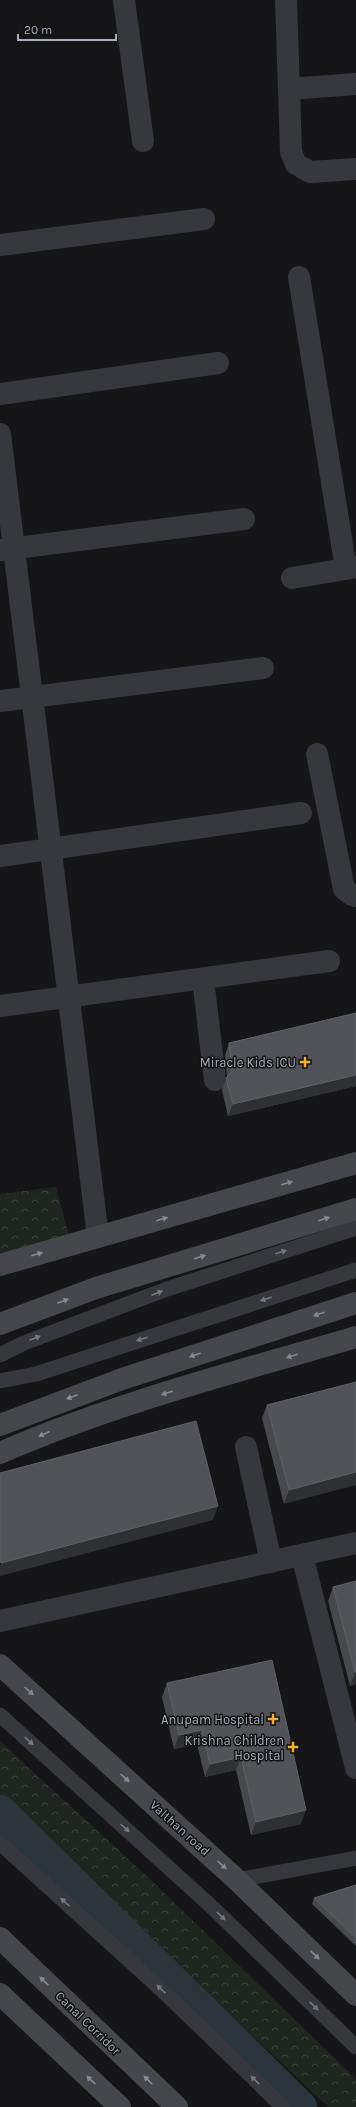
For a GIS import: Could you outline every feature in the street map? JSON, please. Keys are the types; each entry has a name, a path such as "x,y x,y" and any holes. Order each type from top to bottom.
{"main road":[{"path":"0,1265 356,1163"},
{"path":"0,1324 96,1288 356,1209"},
{"path":"0,1425 122,1379 356,1303"},
{"path":"0,1453 60,1428 167,1393 356,1337"},
{"name":"Valthan road","path":"0,1665 237,1880 356,1995"},
{"name":"Canal Corridor","path":"0,1938 177,2107"},
{"path":"0,1994 120,2107"}],"street":[{"path":"124,0 143,141"},
{"path":"286,0 290,152 296,164 310,172 356,169"},
{"path":"289,89 356,84"},
{"path":"0,245 204,218"},
{"path":"292,578 351,568 299,277"},
{"path":"0,394 218,363"},
{"path":"0,434 7,549 32,697 98,1237"},
{"path":"7,549 244,519"},
{"path":"0,702 263,668"},
{"path":"317,754 344,889 356,896"},
{"path":"0,856 301,813"},
{"path":"0,1006 330,961"},
{"path":"203,979 215,1080"},
{"path":"246,1447 271,1562"},
{"path":"0,1621 356,1543"},
{"path":"302,1555 356,1768"}],"lane":[{"path":"0,1354 24,1343 167,1289 356,1228"},
{"path":"0,1381 36,1374 356,1270"},
{"path":"0,1715 212,1907 356,2047"},
{"path":"0,1843 164,1992 282,2107"},
{"path":"237,1880 356,1858"}],"green space":[{"path":"56,1187 69,1236 0,1254 0,1194"},
{"path":"0,1741 153,1882 356,2079 356,2107 328,2107 0,1799"}],"building":[{"path":"356,1013 356,1075 233,1104 226,1078 231,1073 232,1067 229,1043"},
{"path":"356,1382 356,1472 289,1490 267,1405"},
{"path":"196,1421 218,1506 1,1563 0,1473"},
{"path":"356,1581 356,1672 355,1672 333,1587"},
{"path":"272,1660 306,1810 256,1822 241,1757 210,1764 202,1730 179,1735 167,1683"},
{"path":"356,1885 356,1938 314,1898"}],"waterway":[{"path":"0,1812 300,2107"}],"place":[{"name":"Miracle Kids ICU","path":"305,1062"},
{"name":"Anupam Hospital","path":"273,1719"},
{"name":"Krishna Children Hospital","path":"293,1747"}]}
